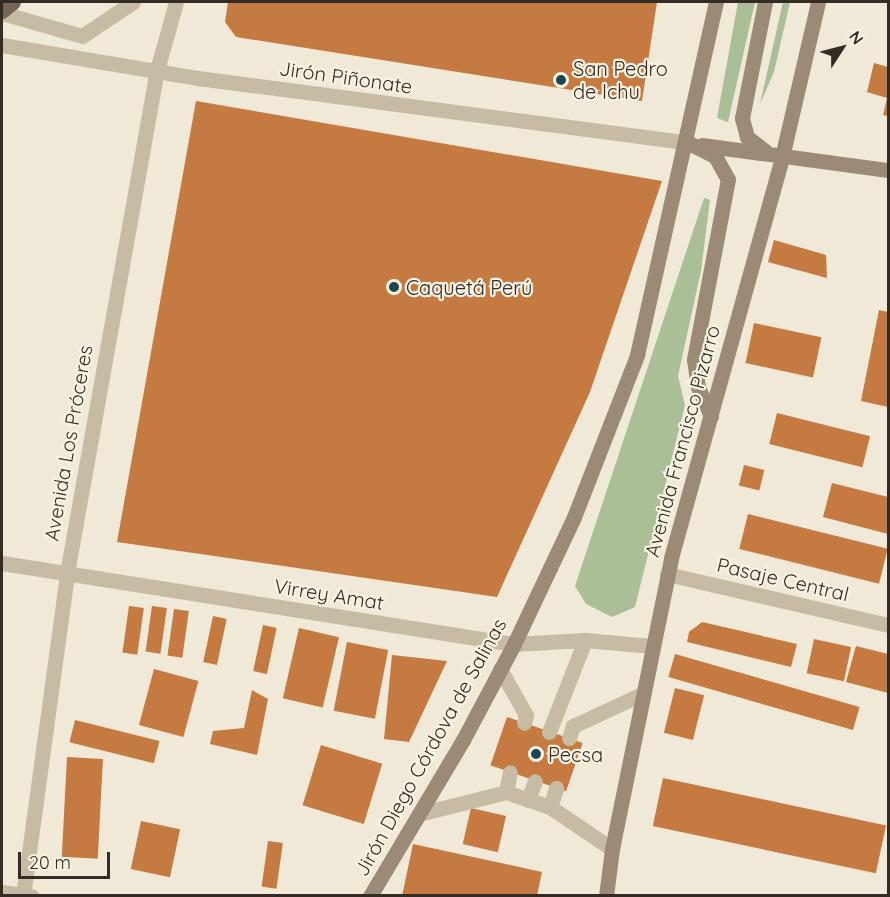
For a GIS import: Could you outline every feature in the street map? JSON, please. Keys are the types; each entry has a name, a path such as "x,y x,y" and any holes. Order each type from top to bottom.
{"main road":[{"path":"2,12 13,2"},
{"name":"Jirón Diego Córdova de Salinas","path":"370,896 420,814 514,644 574,517 637,355 687,142 716,2"},
{"path":"765,2 743,110 743,128 755,146 782,157"},
{"name":"Avenida Francisco Pizarro","path":"606,896 612,849 667,574 782,157 818,2"},
{"path":"687,142 888,170"},
{"path":"687,142 715,156 728,178 694,359 698,387 711,416"}],"street":[{"path":"2,12 82,36 133,2"},
{"name":"Avenida Los Próceres","path":"26,895 67,573 157,70 176,2"},
{"name":"Jirón Piñonate","path":"2,45 157,70 687,142"},
{"name":"Virrey Amat","path":"2,563 514,644 585,640 652,646"},
{"name":"Pasaje Central","path":"667,574 888,625"},
{"path":"551,727 585,640"},
{"path":"500,669 525,719 571,732 642,694"},
{"path":"506,792 510,772"},
{"path":"528,800 535,781"},
{"path":"550,807 556,788"},
{"path":"420,814 506,792 550,807 612,849"},
{"path":"2,892 26,895"}],"green space":[{"path":"738,2 755,2 728,122 717,118"},
{"path":"783,2 790,2 774,72 760,104"},
{"path":"704,198 710,200 701,271 678,376 685,405 635,607 612,617 586,604 575,586"}],"building":[{"name":"San Pedro de Ichu","path":"228,2 657,2 642,101 236,37 225,22"},
{"path":"874,63 888,67 888,116 883,115 887,98 867,92"},
{"name":"Caquetá Perú","path":"196,101 662,181 590,392 497,597 117,542"},
{"path":"774,240 826,255 827,278 768,262"},
{"path":"879,310 888,312 888,407 861,401"},
{"path":"754,323 821,337 813,377 745,363"},
{"path":"777,413 870,436 862,467 769,444"},
{"path":"744,465 764,470 759,490 739,485"},
{"path":"832,483 888,497 888,534 823,517"},
{"path":"748,514 888,549 879,584 739,549"},
{"path":"129,606 144,608 137,655 122,653"},
{"path":"152,606 167,608 160,654 146,652"},
{"path":"174,609 189,611 182,658 167,656"},
{"path":"213,616 227,619 217,665 203,662"},
{"path":"702,622 797,644 791,667 687,642 689,632"},
{"path":"263,625 277,628 267,674 253,671"},
{"path":"299,628 339,637 323,707 283,698"},
{"path":"814,639 851,647 844,681 807,673"},
{"path":"347,642 388,650 375,719 334,711"},
{"path":"856,646 888,654 888,693 846,682"},
{"path":"675,654 860,707 853,730 668,677"},
{"path":"392,655 447,661 409,742 384,739"},
{"path":"154,669 198,681 183,737 139,725"},
{"path":"675,688 704,695 693,740 664,733"},
{"path":"252,690 268,699 257,755 210,744 213,731 244,728"},
{"name":"Pecsa","path":"507,717 583,743 566,791 490,765"},
{"path":"75,720 159,741 154,763 69,742"},
{"path":"321,745 382,764 364,824 303,805"},
{"path":"67,757 103,759 98,859 62,857"},
{"path":"663,778 886,825 876,873 653,826"},
{"path":"471,808 506,816 498,852 463,844"},
{"path":"141,821 180,829 170,877 131,869"},
{"path":"268,841 283,843 276,889 262,887"},
{"path":"413,844 542,872 537,896 402,896"}],"place":[{"name":"San Pedro de Ichu","path":"561,80"},
{"name":"Caquetá Perú","path":"394,287"},
{"name":"Pecsa","path":"536,754"}]}
